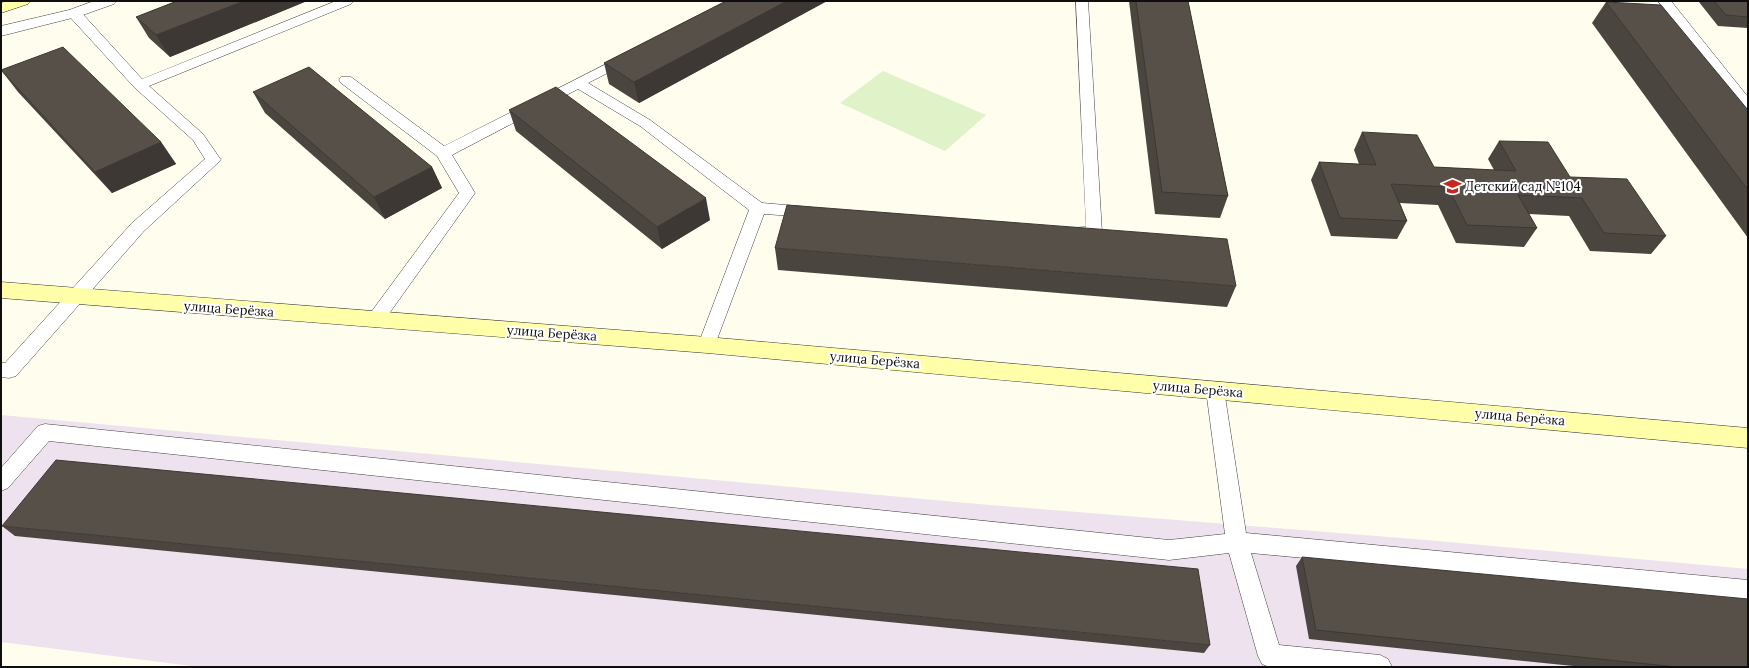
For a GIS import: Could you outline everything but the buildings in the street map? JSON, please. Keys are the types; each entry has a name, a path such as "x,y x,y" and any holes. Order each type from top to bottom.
{"main road":[{"name":"улица Берёзка","path":"1,290 707,345 1748,438"}],"street":[{"path":"1,31 74,13 109,1"}],"lane":[{"path":"140,85 347,1"},
{"path":"1063,231 1094,233 1082,1"},
{"path":"1664,1 1748,106"},
{"path":"1,370 10,371 138,227 213,160 198,137 140,85 74,13"},
{"path":"443,154 638,51"},
{"path":"346,80 443,154 467,193 375,320"},
{"path":"578,84 645,123 758,208 821,213"},
{"path":"707,345 758,208"},
{"path":"1215,390 1238,542 1270,656 1380,667"},
{"path":"1,482 45,432 1169,550 1238,542 1748,590"}],"shaded area":[{"path":"1,415 978,504 1426,540 1748,569 1748,667 200,667 1,642"}],"green space":[{"path":"883,71 986,115 945,151 840,103"}],"place":[{"name":"Детский сад №104","path":"1452,186"}]}
